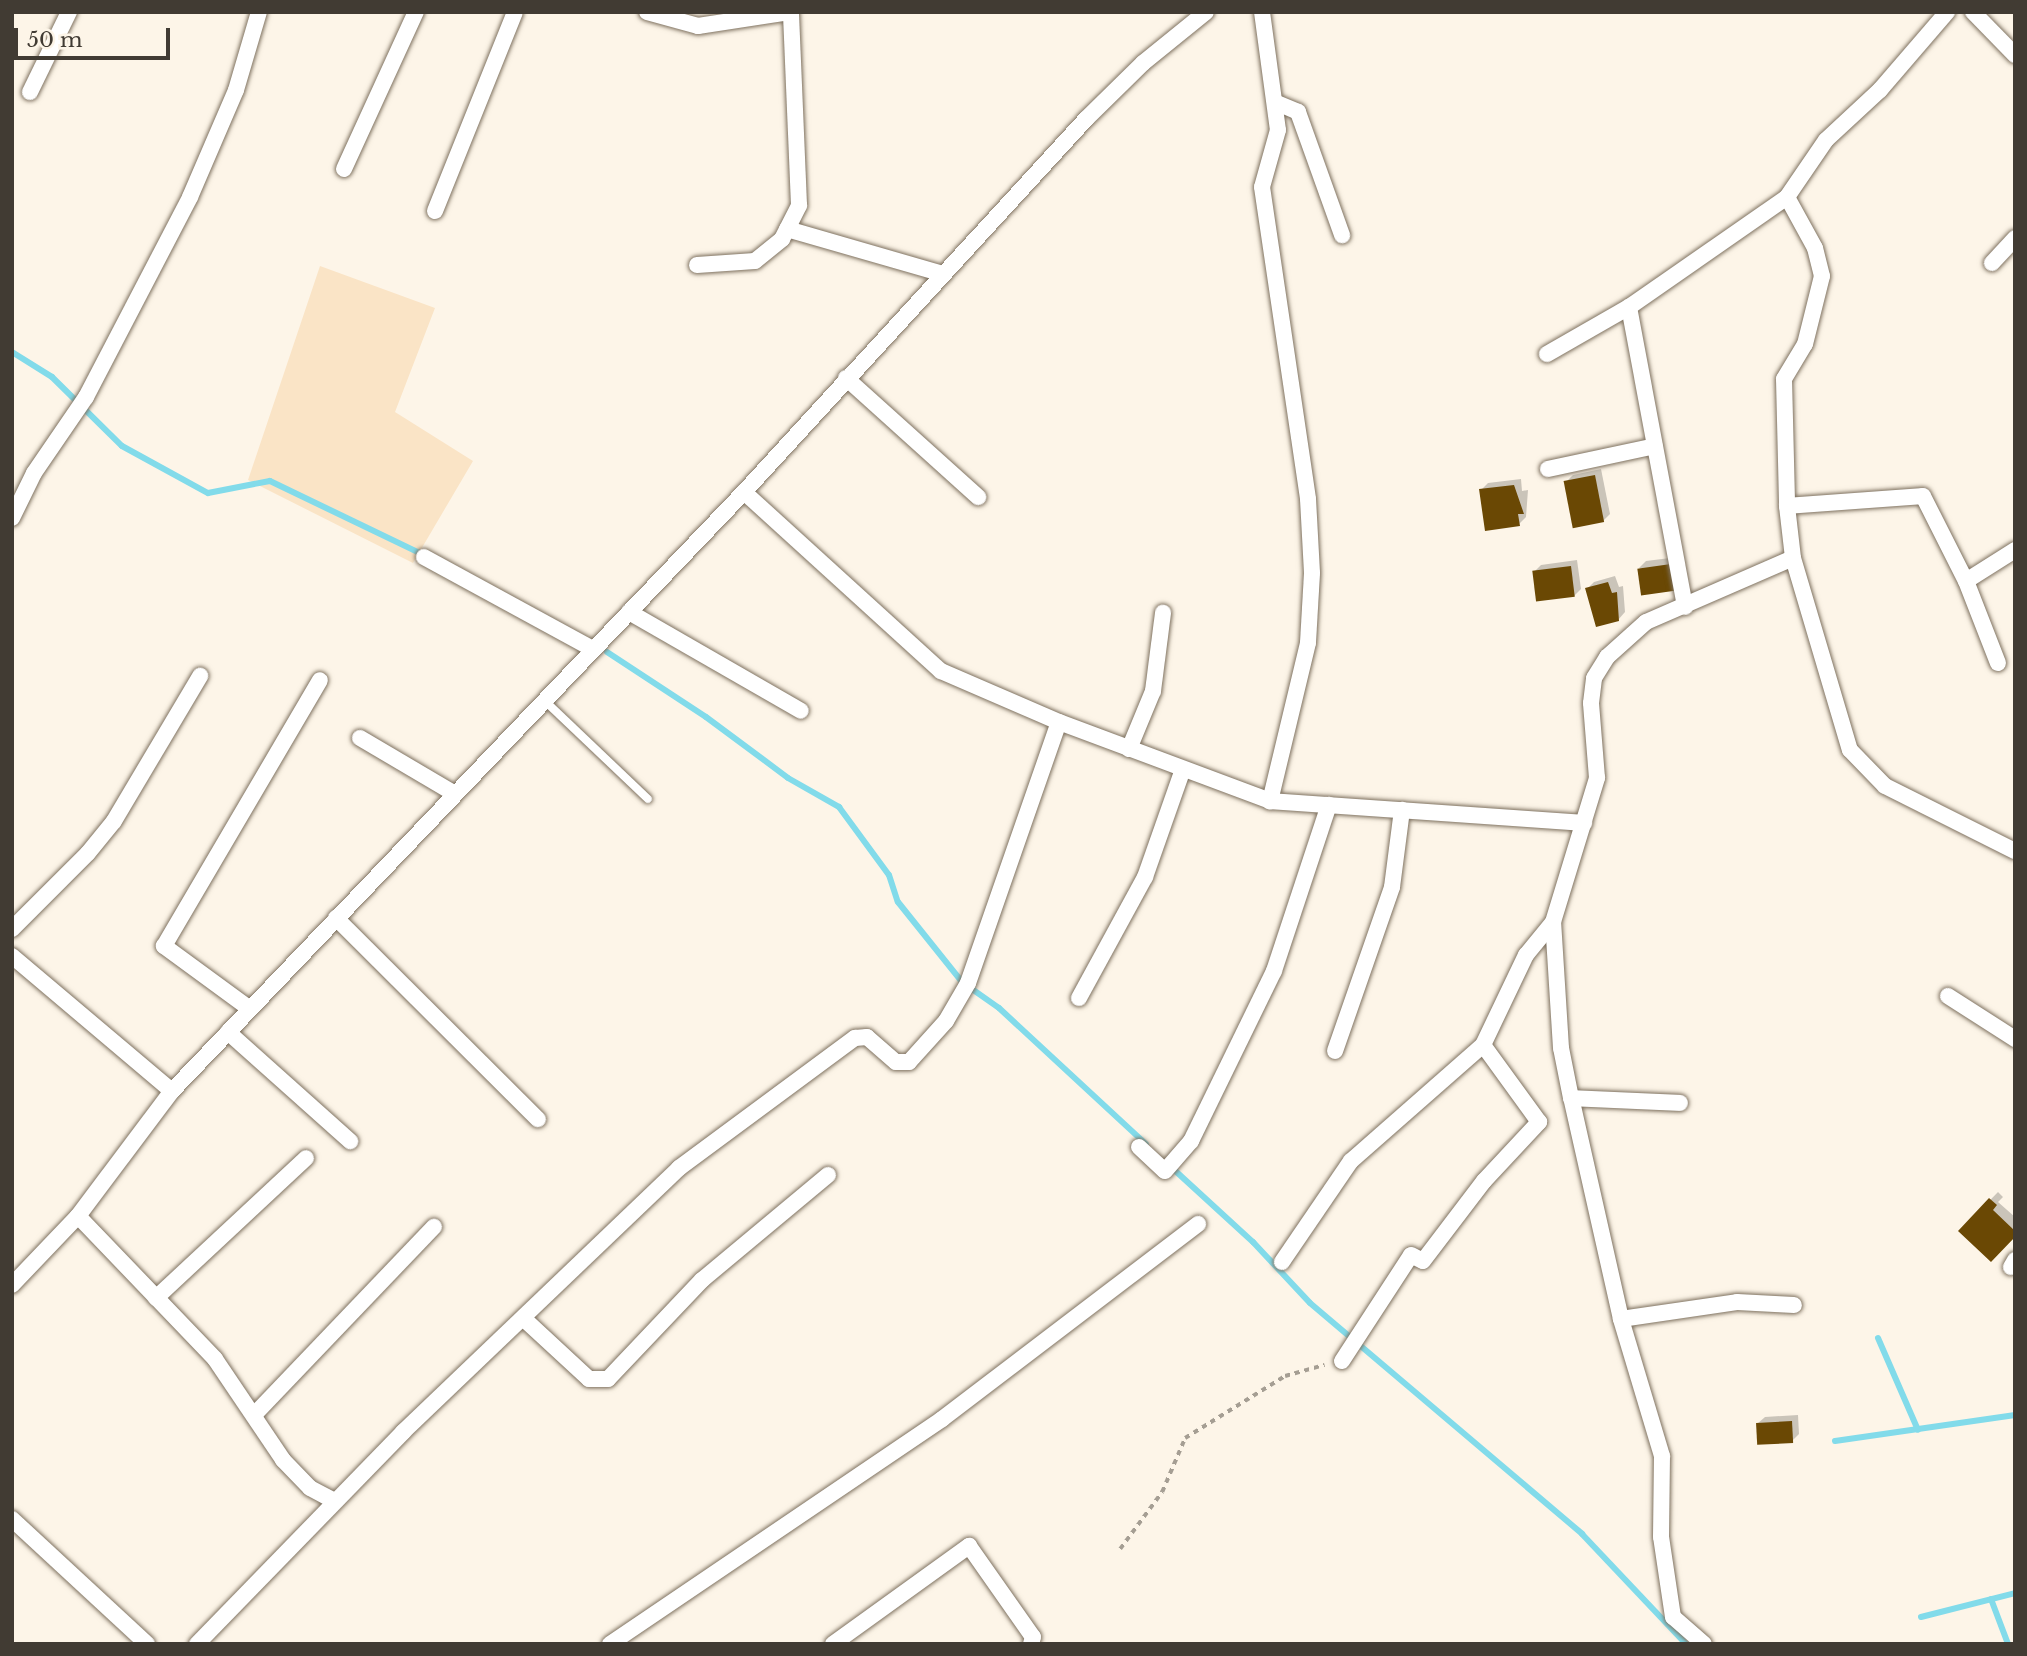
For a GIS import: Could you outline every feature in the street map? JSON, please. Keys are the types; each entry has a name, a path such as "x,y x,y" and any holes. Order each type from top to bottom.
{"street":[{"path":"30,92 69,12"},
{"path":"12,518 80,403 220,133 258,12"},
{"path":"344,169 416,12"},
{"path":"435,211 515,12"},
{"path":"647,12 698,26 791,13 799,205 782,239 755,261 697,265"},
{"path":"12,1285 78,1216 172,1091 744,492 1086,119 1143,64 1206,12"},
{"path":"1262,12 1277,103 1278,130 1262,187 1308,499 1312,573 1308,643 1270,801"},
{"path":"1547,354 1629,307 1787,197 1826,140 1880,90 1947,12"},
{"path":"1973,12 2015,55"},
{"path":"1277,103 1298,113 1342,235"},
{"path":"1787,197 1815,248 1822,276 1805,344 1784,379 1787,506 1793,558 1850,750 1861,766 1885,786 2015,851"},
{"path":"787,229 943,274"},
{"path":"1992,263 2015,238"},
{"path":"1629,307 1685,607"},
{"path":"846,378 978,497"},
{"path":"1548,469 1655,446"},
{"path":"744,492 941,671 1059,722 1270,801 1584,823"},
{"path":"1787,506 1923,496 1966,581 1998,663"},
{"path":"1966,581 2015,550"},
{"path":"424,557 593,649"},
{"path":"1704,1644 1674,1617 1661,1537 1662,1456 1621,1319 1570,1098 1561,1048 1553,922 1597,778 1591,704 1594,678 1607,657 1646,622 1793,558"},
{"path":"629,612 801,711"},
{"path":"1129,749 1153,691 1163,613"},
{"path":"12,929 114,821 200,676"},
{"path":"250,1009 164,946 320,680"},
{"path":"197,1644 334,1501 679,1168 783,1087 861,1036 896,1062 909,1062 946,1021 965,987 1059,722"},
{"path":"360,738 455,794"},
{"path":"1079,998 1145,877 1183,769"},
{"path":"1139,1147 1169,1166 1191,1141 1274,971 1329,805"},
{"path":"1335,1051 1392,887 1402,810"},
{"path":"336,918 538,1119"},
{"path":"1282,1262 1351,1161 1483,1045 1526,956 1553,922"},
{"path":"12,956 172,1091"},
{"path":"1948,996 2015,1039"},
{"path":"228,1032 350,1141"},
{"path":"1342,1361 1356,1344 1411,1255 1423,1261 1484,1181 1539,1122 1483,1045"},
{"path":"1570,1098 1680,1103"},
{"path":"156,1298 306,1158"},
{"path":"523,1318 589,1379 608,1379 702,1280 828,1175"},
{"path":"78,1216 215,1359 255,1414 283,1460 310,1488 334,1501"},
{"path":"610,1644 942,1419 1198,1224"},
{"path":"255,1414 434,1227"},
{"path":"1621,1319 1737,1301 1794,1306"},
{"path":"12,1519 146,1644"},
{"path":"833,1644 969,1546 1033,1637 1031,1644"}],"lane":[{"path":"545,701 648,799"}],"path":[{"path":"1120,1549 1162,1492 1185,1438 1285,1376 1342,1361"}],"shaded area":[{"path":"320,266 435,308 395,412 473,461 413,563 248,480"}],"building":[{"path":"1595,475 1604,522 1573,528 1564,481"},
{"path":"1514,485 1524,514 1518,514 1520,526 1485,531 1479,489"},
{"path":"1671,564 1675,591 1641,595 1637,569"},
{"path":"1571,566 1575,597 1536,602 1532,571"},
{"path":"1608,582 1612,593 1617,592 1619,621 1596,627 1585,588"},
{"path":"1989,1198 1997,1205 1993,1210 2015,1231 2015,1237 1991,1262 1958,1231"},
{"path":"1792,1421 1793,1443 1757,1445 1756,1423"}],"waterway":[{"path":"12,352 52,377 122,446 208,493 270,481 424,555"},
{"path":"607,652 706,717 788,778 839,807 889,875 898,902 962,982 999,1008 1146,1144"},
{"path":"1170,1166 1253,1242 1310,1303 1582,1534 1686,1644"},
{"path":"1878,1338 1918,1430"},
{"path":"1835,1441 2015,1415"},
{"path":"1921,1617 2015,1593"},
{"path":"1991,1599 2008,1644"}]}
